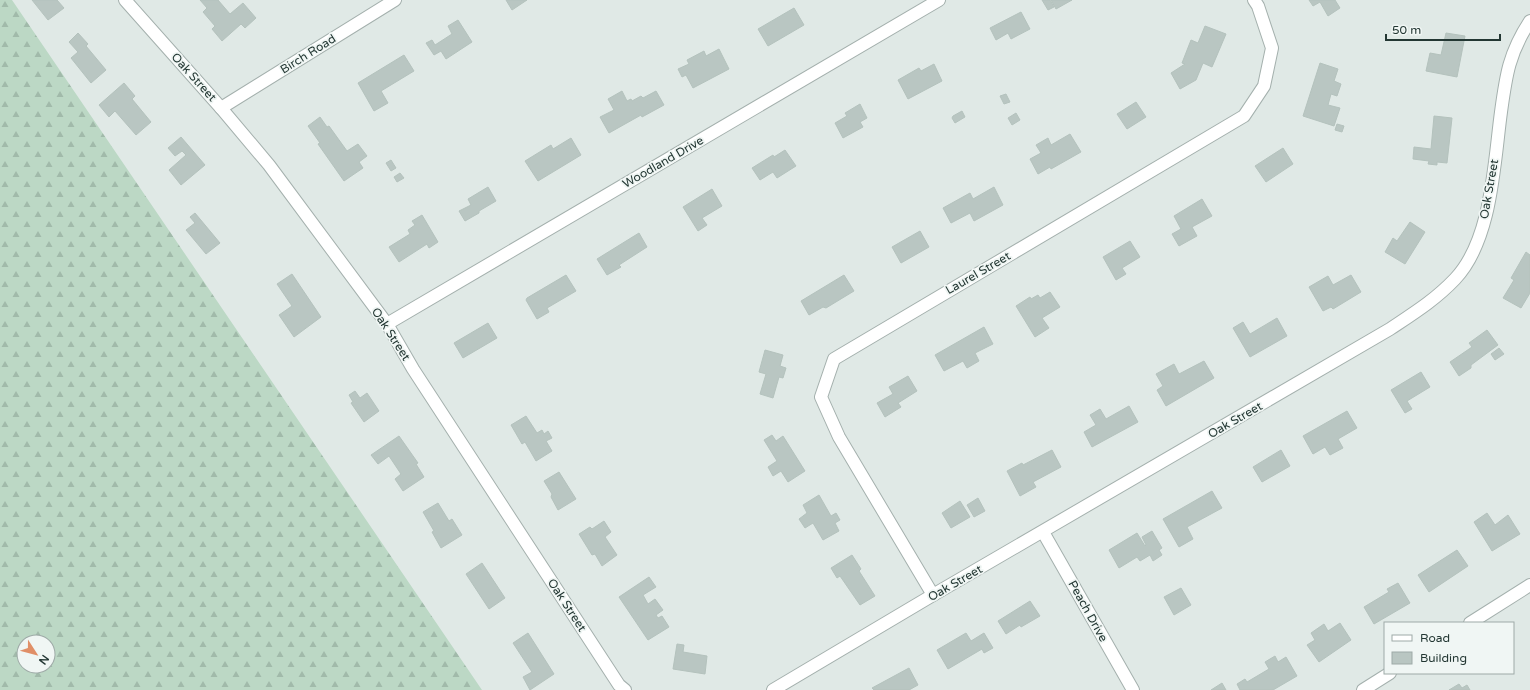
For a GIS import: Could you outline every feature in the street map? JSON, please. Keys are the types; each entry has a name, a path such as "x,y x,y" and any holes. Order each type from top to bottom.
{"street":[{"name":"Oak Street","path":"125,0 221,108 269,165 387,324 426,388 620,685 625,690"},
{"name":"Birch Road","path":"221,108 395,0"},
{"name":"Woodland Drive","path":"387,324 939,0"},
{"name":"Laurel Street","path":"934,595 838,437 821,397 834,359 1244,116 1264,86 1272,48 1258,6 1254,0"},
{"name":"Oak Street","path":"773,690 1390,329 1428,304 1456,278 1474,251 1488,210 1508,67 1519,38 1530,21"},
{"name":"Peach Drive","path":"1043,532 1133,690"},
{"path":"1472,622 1530,585"},
{"path":"1363,690 1388,674"}],"green space":[{"path":"0,0 12,0 482,690 0,690"}],"building":[{"path":"32,0 57,0 64,8 48,20"},
{"path":"200,0 218,0 230,14 243,3 256,18 245,28 241,24 222,41 212,29 215,26 203,12 207,8"},
{"path":"506,0 527,0 512,10"},
{"path":"1042,0 1050,0 1054,7 1048,10"},
{"path":"1051,0 1072,0 1056,9"},
{"path":"1309,0 1335,0 1340,8 1328,16 1320,2 1313,6"},
{"path":"794,8 804,25 768,46 758,29"},
{"path":"1021,12 1030,29 1011,39 1008,33 996,40 990,28"},
{"path":"458,20 472,42 446,59 441,51 434,55 426,43 432,40 435,45 452,34 448,26"},
{"path":"1205,26 1226,34 1212,67 1203,63 1196,80 1180,89 1171,73 1185,64 1182,63 1191,40 1198,43"},
{"path":"78,33 88,44 86,46 106,70 91,83 71,58 78,52 69,42"},
{"path":"1446,33 1465,36 1457,77 1426,71 1430,53 1441,55"},
{"path":"719,49 729,69 693,88 686,75 682,77 678,69 689,64 687,60 704,51 706,56"},
{"path":"404,55 414,71 381,91 388,103 374,111 358,83"},
{"path":"1320,63 1338,69 1334,81 1341,84 1337,96 1331,94 1328,105 1340,108 1334,126 1303,116"},
{"path":"934,64 942,81 908,99 898,80 919,68 921,71"},
{"path":"124,83 135,96 132,99 151,122 136,135 115,111 109,117 99,105"},
{"path":"622,91 627,101 631,99 632,101 641,96 643,98 656,91 664,105 642,117 641,115 609,133 600,117 614,110 608,99"},
{"path":"1006,94 1010,102 1004,104 1000,96"},
{"path":"1136,102 1146,117 1127,129 1117,114"},
{"path":"860,104 867,118 860,122 863,127 843,138 835,123 847,116 845,113"},
{"path":"962,111 965,117 955,123 952,118 953,116"},
{"path":"1016,113 1020,120 1012,125 1008,118"},
{"path":"1434,116 1452,118 1447,163 1437,162 1437,165 1428,164 1429,161 1413,159 1414,147 1431,149"},
{"path":"320,117 327,127 329,126 347,151 358,144 367,156 359,162 363,168 344,181 318,144 320,143 308,126"},
{"path":"1337,124 1344,126 1342,132 1335,130"},
{"path":"1070,134 1081,152 1051,169 1050,167 1038,174 1030,159 1041,153 1036,145 1048,138 1051,145"},
{"path":"181,137 205,165 181,185 169,170 186,155 182,151 175,156 168,148"},
{"path":"571,138 581,155 538,181 525,161 551,145 553,149"},
{"path":"1283,148 1293,164 1266,182 1255,166"},
{"path":"785,150 796,166 777,178 773,172 760,180 752,168 773,155 774,157"},
{"path":"391,160 396,168 391,171 386,163"},
{"path":"400,173 404,178 397,182 394,177"},
{"path":"488,187 496,201 465,221 459,211 471,205 468,199"},
{"path":"994,187 1003,205 974,221 970,213 951,223 943,208 970,193 973,199"},
{"path":"712,189 722,206 702,218 707,225 698,231 683,207"},
{"path":"1202,199 1212,216 1192,227 1197,236 1179,246 1172,234 1181,229 1174,216"},
{"path":"195,213 220,243 206,254 186,230 195,223 190,217"},
{"path":"422,215 438,242 429,248 427,244 399,262 389,247 410,234 408,230 415,225 412,221"},
{"path":"1410,222 1425,232 1405,264 1385,252 1393,238 1397,241"},
{"path":"920,231 929,247 901,263 892,247"},
{"path":"639,233 647,247 619,265 621,267 607,275 597,259"},
{"path":"1130,241 1140,257 1122,268 1126,274 1116,280 1103,257"},
{"path":"1526,252 1530,255 1530,293 1521,308 1503,298 1514,280 1511,278"},
{"path":"292,274 321,317 294,337 279,315 292,306 277,284"},
{"path":"566,275 576,291 547,308 549,312 537,319 526,300 527,298"},
{"path":"844,275 854,291 826,308 823,307 809,315 801,301"},
{"path":"1351,275 1361,292 1333,309 1331,307 1323,311 1309,287 1328,276 1333,285"},
{"path":"1050,292 1060,307 1042,318 1049,328 1035,337 1016,306 1030,297 1031,299 1038,295 1040,298"},
{"path":"1277,318 1287,336 1250,357 1233,328 1243,322 1250,334"},
{"path":"488,323 497,338 463,358 454,343"},
{"path":"984,327 993,344 975,353 979,361 967,368 963,361 944,371 935,355"},
{"path":"1487,330 1498,345 1471,365 1471,368 1459,376 1450,362 1472,347 1469,343"},
{"path":"1499,348 1504,354 1495,360 1491,354"},
{"path":"765,350 783,355 780,366 786,368 783,378 779,377 773,398 760,394 766,374 759,372"},
{"path":"1204,361 1214,378 1166,406 1157,390 1163,386 1156,374 1174,364 1179,374"},
{"path":"1421,372 1430,387 1407,401 1412,409 1405,413 1391,390"},
{"path":"908,376 917,391 898,403 901,407 885,417 877,403 893,394 889,387"},
{"path":"355,391 360,398 367,393 379,411 364,422 351,403 353,402 349,395"},
{"path":"1129,406 1138,422 1092,447 1084,432 1096,425 1090,415 1100,409 1106,419"},
{"path":"1347,411 1357,428 1338,439 1343,448 1330,455 1325,447 1313,454 1303,436"},
{"path":"526,416 537,433 542,430 544,434 548,431 552,438 546,441 552,451 536,461 525,442 522,444 511,425"},
{"path":"772,435 776,441 783,436 805,471 788,482 781,471 773,476 768,467 777,461 764,440"},
{"path":"399,436 418,463 416,464 424,477 403,491 395,479 401,474 389,456 378,464 371,455"},
{"path":"1052,450 1061,467 1033,482 1036,487 1020,496 1007,471 1022,463 1023,465"},
{"path":"1281,450 1290,466 1262,482 1253,467"},
{"path":"559,472 576,499 558,510 551,497 552,494 544,481"},
{"path":"1212,491 1222,508 1187,527 1193,539 1179,547 1163,519"},
{"path":"819,495 831,516 836,513 840,520 835,523 839,531 823,540 813,523 805,528 799,519 807,513 803,505"},
{"path":"978,498 985,511 974,517 967,505"},
{"path":"960,501 970,517 951,528 942,513"},
{"path":"438,503 449,521 452,519 462,535 441,548 432,532 434,531 423,512"},
{"path":"1487,513 1495,525 1508,515 1520,534 1492,551 1474,522"},
{"path":"604,521 611,532 605,537 617,555 602,566 595,554 592,555 579,534 590,527 592,529"},
{"path":"1152,531 1162,548 1159,550 1162,555 1153,561 1150,555 1140,561 1137,557 1119,568 1109,550 1137,533 1145,546 1146,545 1142,537"},
{"path":"1457,550 1468,566 1429,592 1418,575"},
{"path":"852,555 861,569 859,571 875,596 860,605 840,576 837,578 831,568"},
{"path":"482,563 505,598 489,609 466,574"},
{"path":"649,577 656,587 643,595 648,604 655,599 663,610 656,615 658,618 662,616 669,627 648,640 619,597"},
{"path":"1398,583 1410,603 1374,624 1364,607 1389,592 1387,589"},
{"path":"1181,588 1191,605 1174,615 1164,597"},
{"path":"1030,601 1040,616 1021,627 1020,625 1006,634 998,621"},
{"path":"1340,623 1351,640 1319,662 1307,645 1315,640 1311,633 1324,624 1328,631"},
{"path":"528,633 554,674 530,690 523,677 532,672 513,643"},
{"path":"966,633 971,641 984,633 993,648 984,653 982,649 948,669 937,650"},
{"path":"677,644 684,645 683,652 707,656 705,674 673,669"},
{"path":"1275,656 1278,662 1286,657 1297,676 1273,690 1240,690 1237,684 1245,679 1247,682 1269,669 1265,662"},
{"path":"909,668 918,685 909,690 874,690 872,688"},
{"path":"1222,683 1226,690 1211,690"},
{"path":"1459,684 1462,688 1467,685 1470,690 1449,690"}]}
